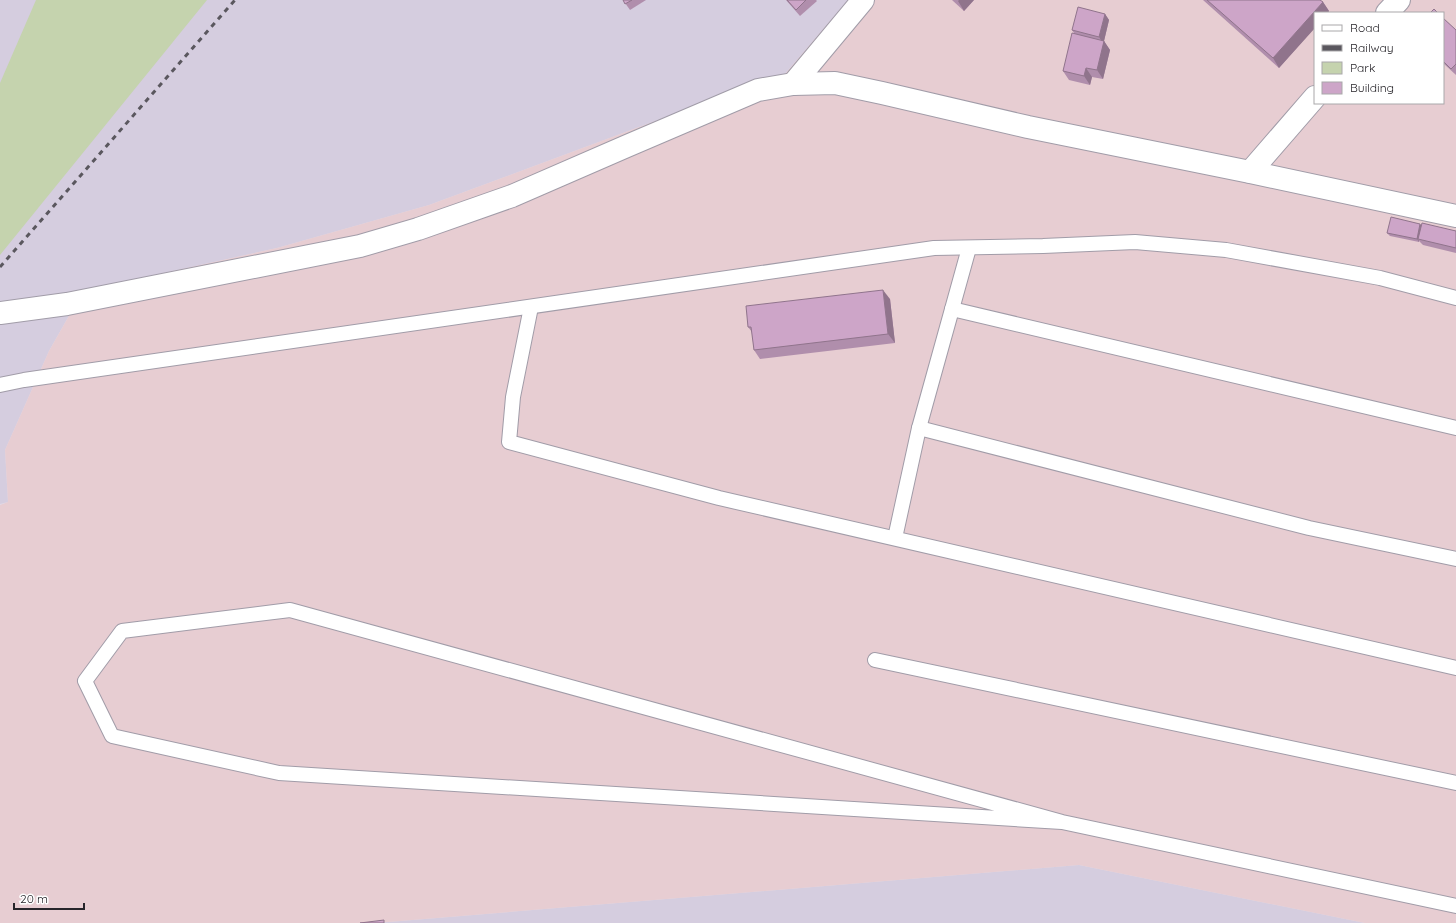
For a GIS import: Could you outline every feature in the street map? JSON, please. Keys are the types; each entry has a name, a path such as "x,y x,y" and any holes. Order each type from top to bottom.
{"main road":[{"path":"793,84 863,0"},
{"path":"1388,12 1398,0"},
{"path":"0,313 67,304 360,246 418,229 512,196 758,90 793,84 835,84 882,93 1028,127 1456,216"},
{"path":"1250,172 1314,98"}],"lane":[{"path":"0,385 24,380 934,248 1135,242 1226,250 1380,278 1456,298"},
{"path":"896,538 919,428 969,248"},
{"path":"531,307 513,397 509,442 719,498 1456,668"},
{"path":"952,309 1456,428"},
{"path":"919,428 1308,528 1456,559"},
{"path":"1062,822 279,773 112,736 85,681 122,631 290,610 1062,822 1456,906"},
{"path":"875,660 1456,783"}],"shaded area":[{"path":"0,0 848,0 785,74 429,205 277,248 83,291 49,351 5,450 8,502 0,504"},
{"path":"848,0 1456,0 1456,923 1365,923 1079,865 376,923 0,923 0,505 8,502 5,450 49,351 83,291 277,248 429,205 785,74"},
{"path":"1079,865 1365,923 376,923"}],"green space":[{"path":"36,0 207,0 0,255 0,83"}],"building":[{"path":"623,0 632,0 625,4"},
{"path":"787,0 806,0 796,10"},
{"path":"1207,0 1320,0 1323,2 1273,58"},
{"path":"1078,7 1105,14 1099,37 1072,30"},
{"path":"1444,19 1456,30 1456,64 1451,69 1444,62"},
{"path":"1072,33 1104,41 1097,70 1086,68 1084,76 1063,71"},
{"path":"1391,217 1420,224 1417,239 1387,233"},
{"path":"1422,223 1456,231 1456,248 1418,239"},
{"path":"883,290 888,334 754,350 751,327 748,327 746,306"},
{"path":"384,920 384,923 360,923"}],"railway":[{"path":"0,267 235,0"}]}
